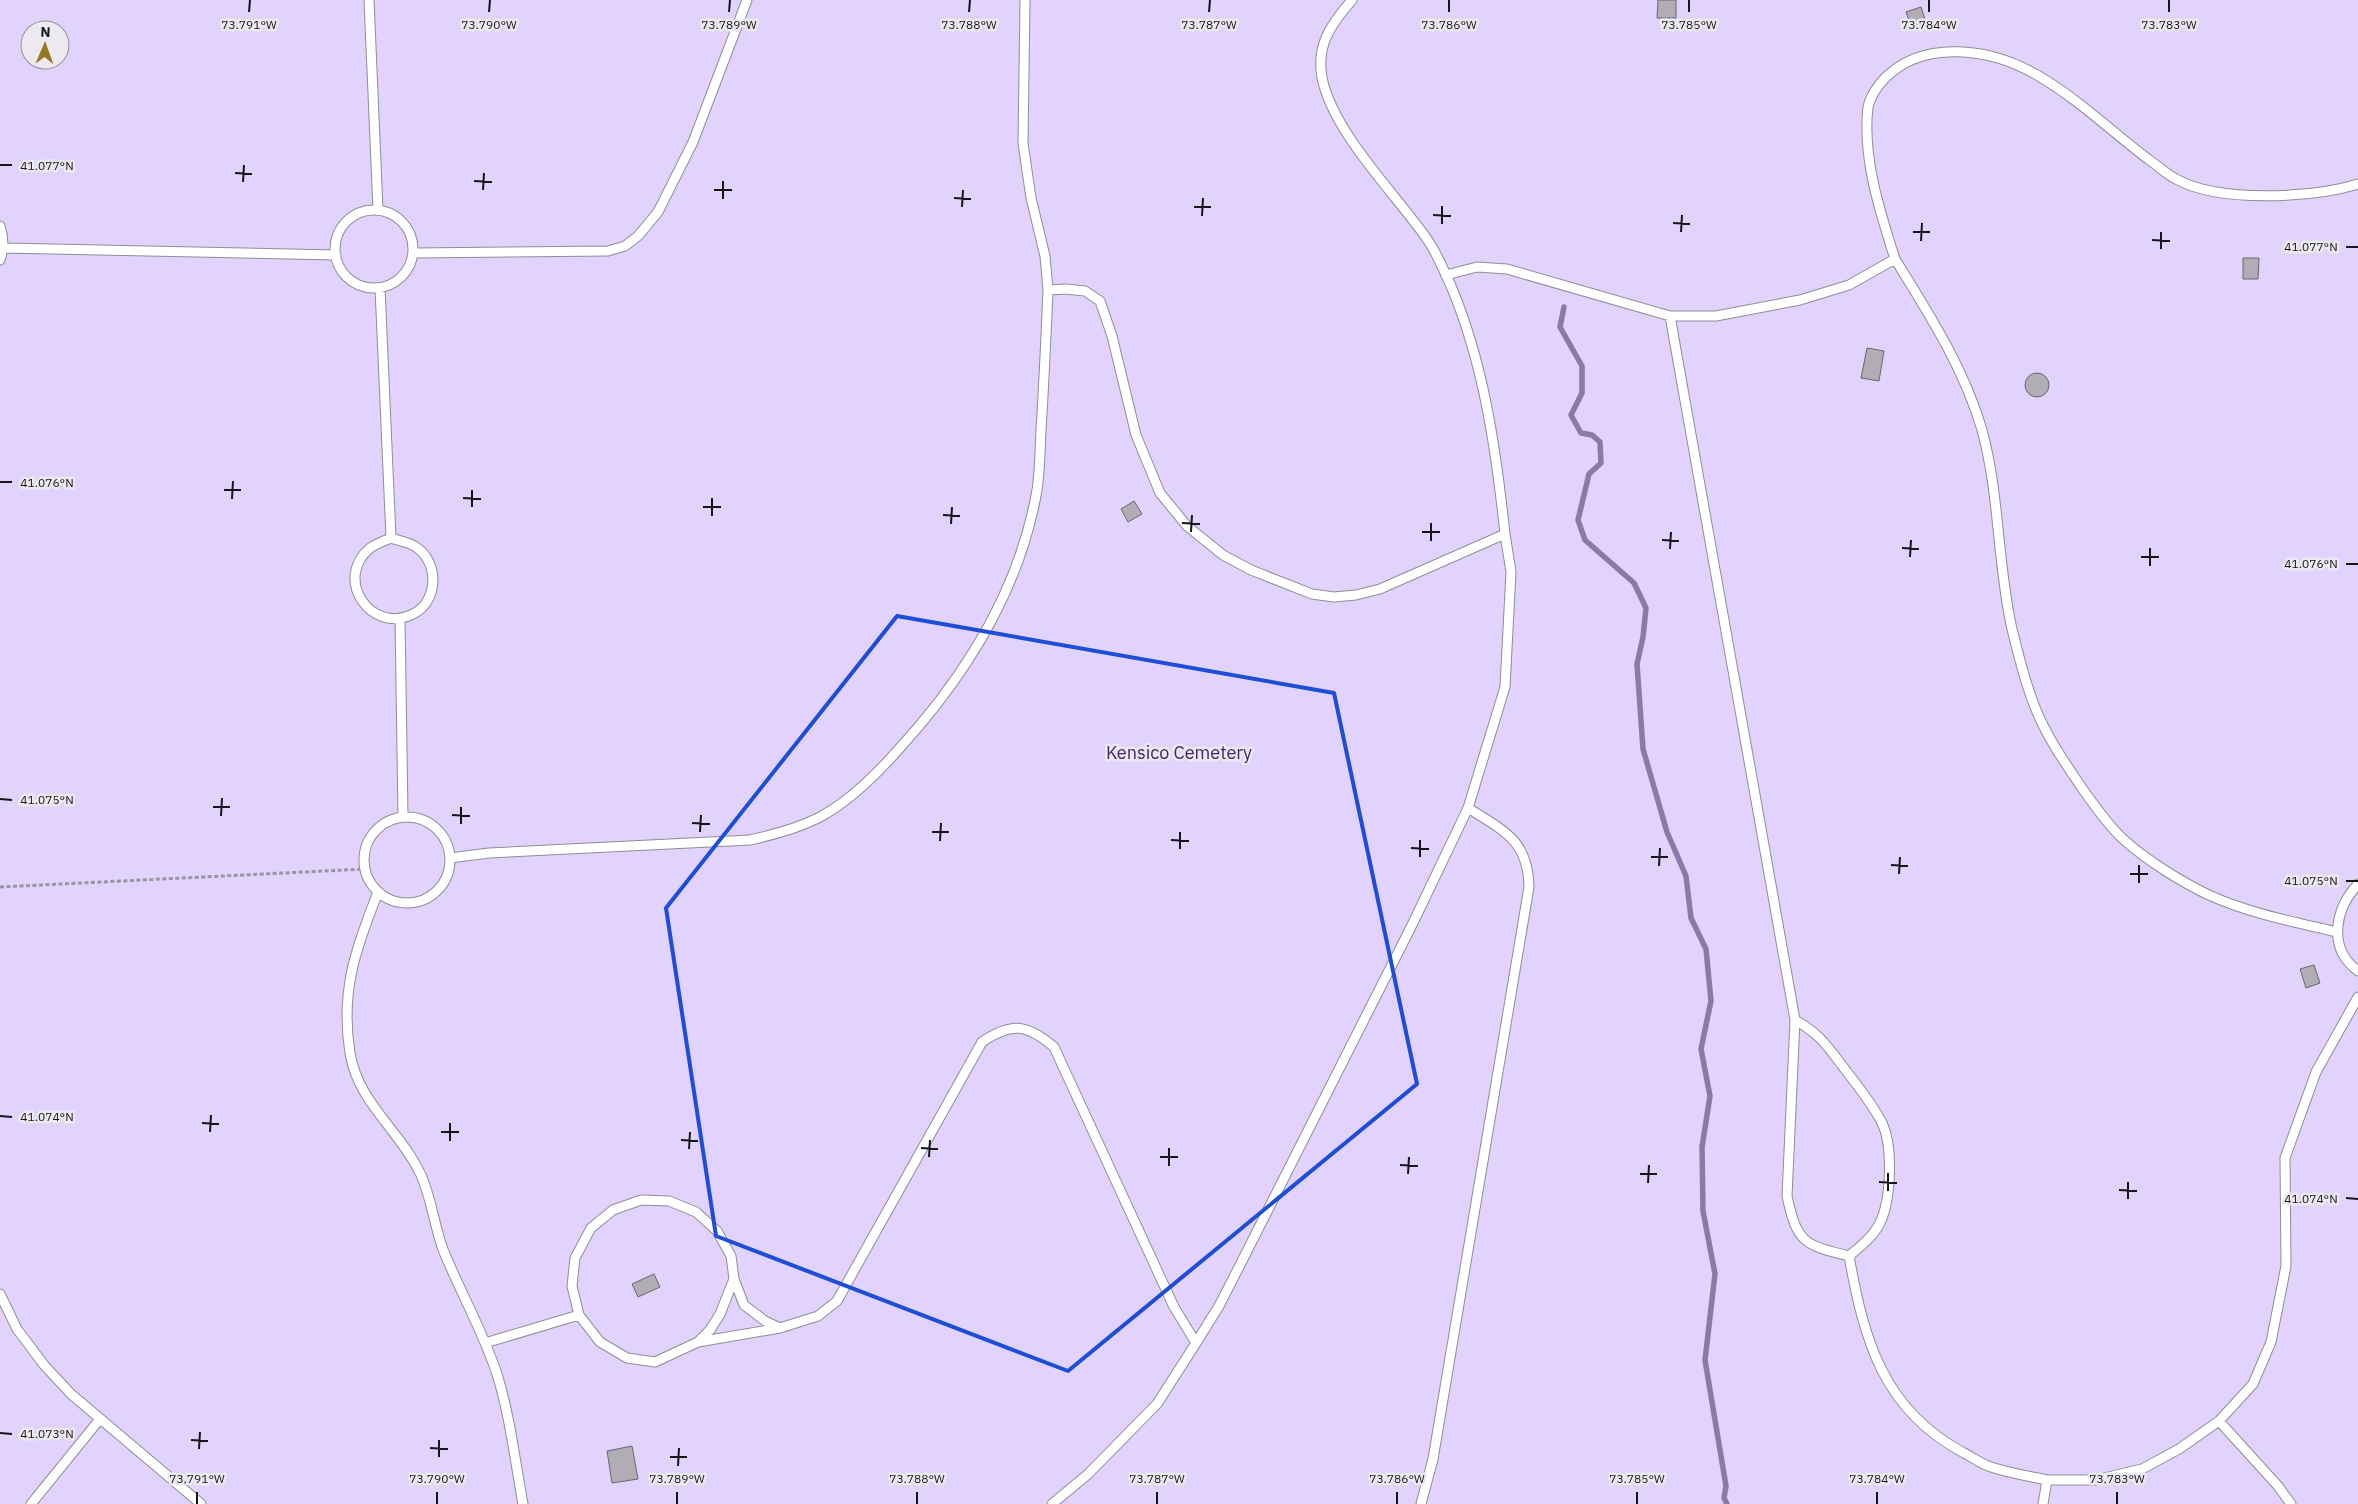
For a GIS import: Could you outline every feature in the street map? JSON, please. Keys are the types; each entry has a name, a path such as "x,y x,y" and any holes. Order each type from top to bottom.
{"lane":[{"path":"368,0 378,210"},
{"path":"414,253 608,252 625,246 638,236 658,212 693,142 747,0"},
{"path":"450,858 489,853 750,840 784,832 819,817 874,776 952,686 982,638 1006,593 1024,546 1037,489 1048,290 1045,256 1031,198 1023,143 1025,0"},
{"path":"1052,1504 1088,1475 1157,1404 1223,1298 1403,943 1468,808 1505,687 1511,572 1499,476 1474,354 1462,312 1428,240 1396,201 1352,140 1331,103 1322,78 1321,53 1328,30 1352,0"},
{"path":"2337,932 2263,915 2211,895 2164,868 2123,839 2095,806 2064,762 2044,727 2028,685 2012,628 1994,478 1982,429 1966,380 1928,312 1895,259 1871,166 1867,132 1868,104 1879,84 1894,70 1913,59 1953,51 1980,53 2004,60 2034,73 2062,90 2176,179 2208,190 2275,197 2358,184"},
{"path":"378,210 395,216 405,225 412,237 414,253 408,270 399,280 380,288 366,288 356,284 345,275 338,264 336,241 341,229 352,217 364,212 378,210"},
{"path":"0,226 3,234 4,248 0,260"},
{"path":"4,248 336,255"},
{"path":"1446,275 1477,267 1507,269 1670,316 1716,316 1800,300 1850,285 1895,259"},
{"path":"380,288 391,538"},
{"path":"1048,290 1085,291 1100,301 1112,336 1136,435 1148,468 1160,493 1187,526 1224,556 1251,570 1312,594 1334,597 1356,595 1380,589 1505,534"},
{"path":"1670,316 1796,1020 1787,1196 1793,1224 1811,1246 1849,1256"},
{"path":"391,538 415,546 425,555 432,567 433,587 428,600 419,610 400,619 386,618 375,614 364,606 355,585 355,572 360,559 371,547 391,538"},
{"path":"400,619 402,816"},
{"path":"1421,1504 1433,1459 1529,887 1529,871 1525,855 1515,841 1468,808"},
{"path":"402,816 414,816 434,825 444,836 450,850 450,858 450,869 443,884 435,892 422,900 407,903 390,900 378,892 371,883 365,869 364,854 369,838 379,826 402,816"},
{"path":"2358,884 2346,897 2339,914 2337,932 2342,951 2352,967 2358,971"},
{"path":"378,892 352,965 348,984 347,1011 350,1053 358,1084 381,1117 404,1144 420,1174 443,1251 485,1343 497,1376 523,1504"},
{"path":"1849,1256 1858,1303 1868,1340 1887,1381 1913,1416 1947,1444 1990,1467 2047,1480 2096,1480 2142,1469 2179,1449 2219,1422 2253,1384 2271,1342 2286,1266 2285,1158 2316,1072 2358,997"},
{"path":"1796,1020 1814,1031 1851,1078 1883,1125 1889,1157 1888,1189 1880,1222 1870,1238 1849,1256"},
{"path":"780,1328 765,1321 744,1305 734,1279 731,1256 717,1231 696,1212 669,1201 641,1200 613,1210 591,1228 575,1258 572,1286 579,1315 600,1342 627,1358 655,1362 698,1342 780,1328 818,1316 838,1301 982,1042 997,1032 1013,1027 1028,1030 1041,1036 1054,1047 1174,1307 1196,1343"},
{"path":"698,1342 710,1330 720,1314 734,1279"},
{"path":"0,1294 17,1329 44,1365 71,1394 201,1504"},
{"path":"485,1343 579,1315"},
{"path":"31,1504 100,1420"},
{"path":"2219,1422 2278,1486 2291,1504"},
{"path":"2043,1504 2047,1480"}],"path":[{"path":"0,887 365,869"}],"highlighted area":[{"path":"897,616 1334,693 1417,1084 1068,1371 716,1236 666,908"}],"green space":[{"name":"Kensico Cemetery","path":"0,0 2358,0 2358,1504 0,1504"}],"building":[{"path":"1658,0 1676,0 1676,18 1657,18"},
{"path":"1921,7 1926,22 1911,26 1906,12"},
{"path":"2243,258 2259,258 2258,279 2243,279"},
{"path":"1867,348 1884,351 1879,381 1861,378"},
{"path":"2037,373 2046,376 2049,385 2046,394 2037,397 2028,394 2025,385 2028,376"},
{"path":"1134,501 1142,514 1128,522 1121,509"},
{"path":"2314,965 2320,983 2306,988 2300,969"},
{"path":"654,1274 660,1287 638,1297 632,1284"},
{"path":"632,1446 638,1479 612,1483 607,1451"}],"waterway":[{"path":"1564,307 1560,327 1582,366 1582,393 1571,415 1581,433 1592,435 1600,442 1601,463 1589,474 1578,520 1585,540 1634,583 1646,608 1643,637 1637,664 1643,749 1667,832 1686,876 1691,918 1706,949 1711,1001 1701,1049 1710,1096 1702,1147 1703,1211 1715,1274 1705,1360 1726,1486 1724,1498 1727,1504"}]}
